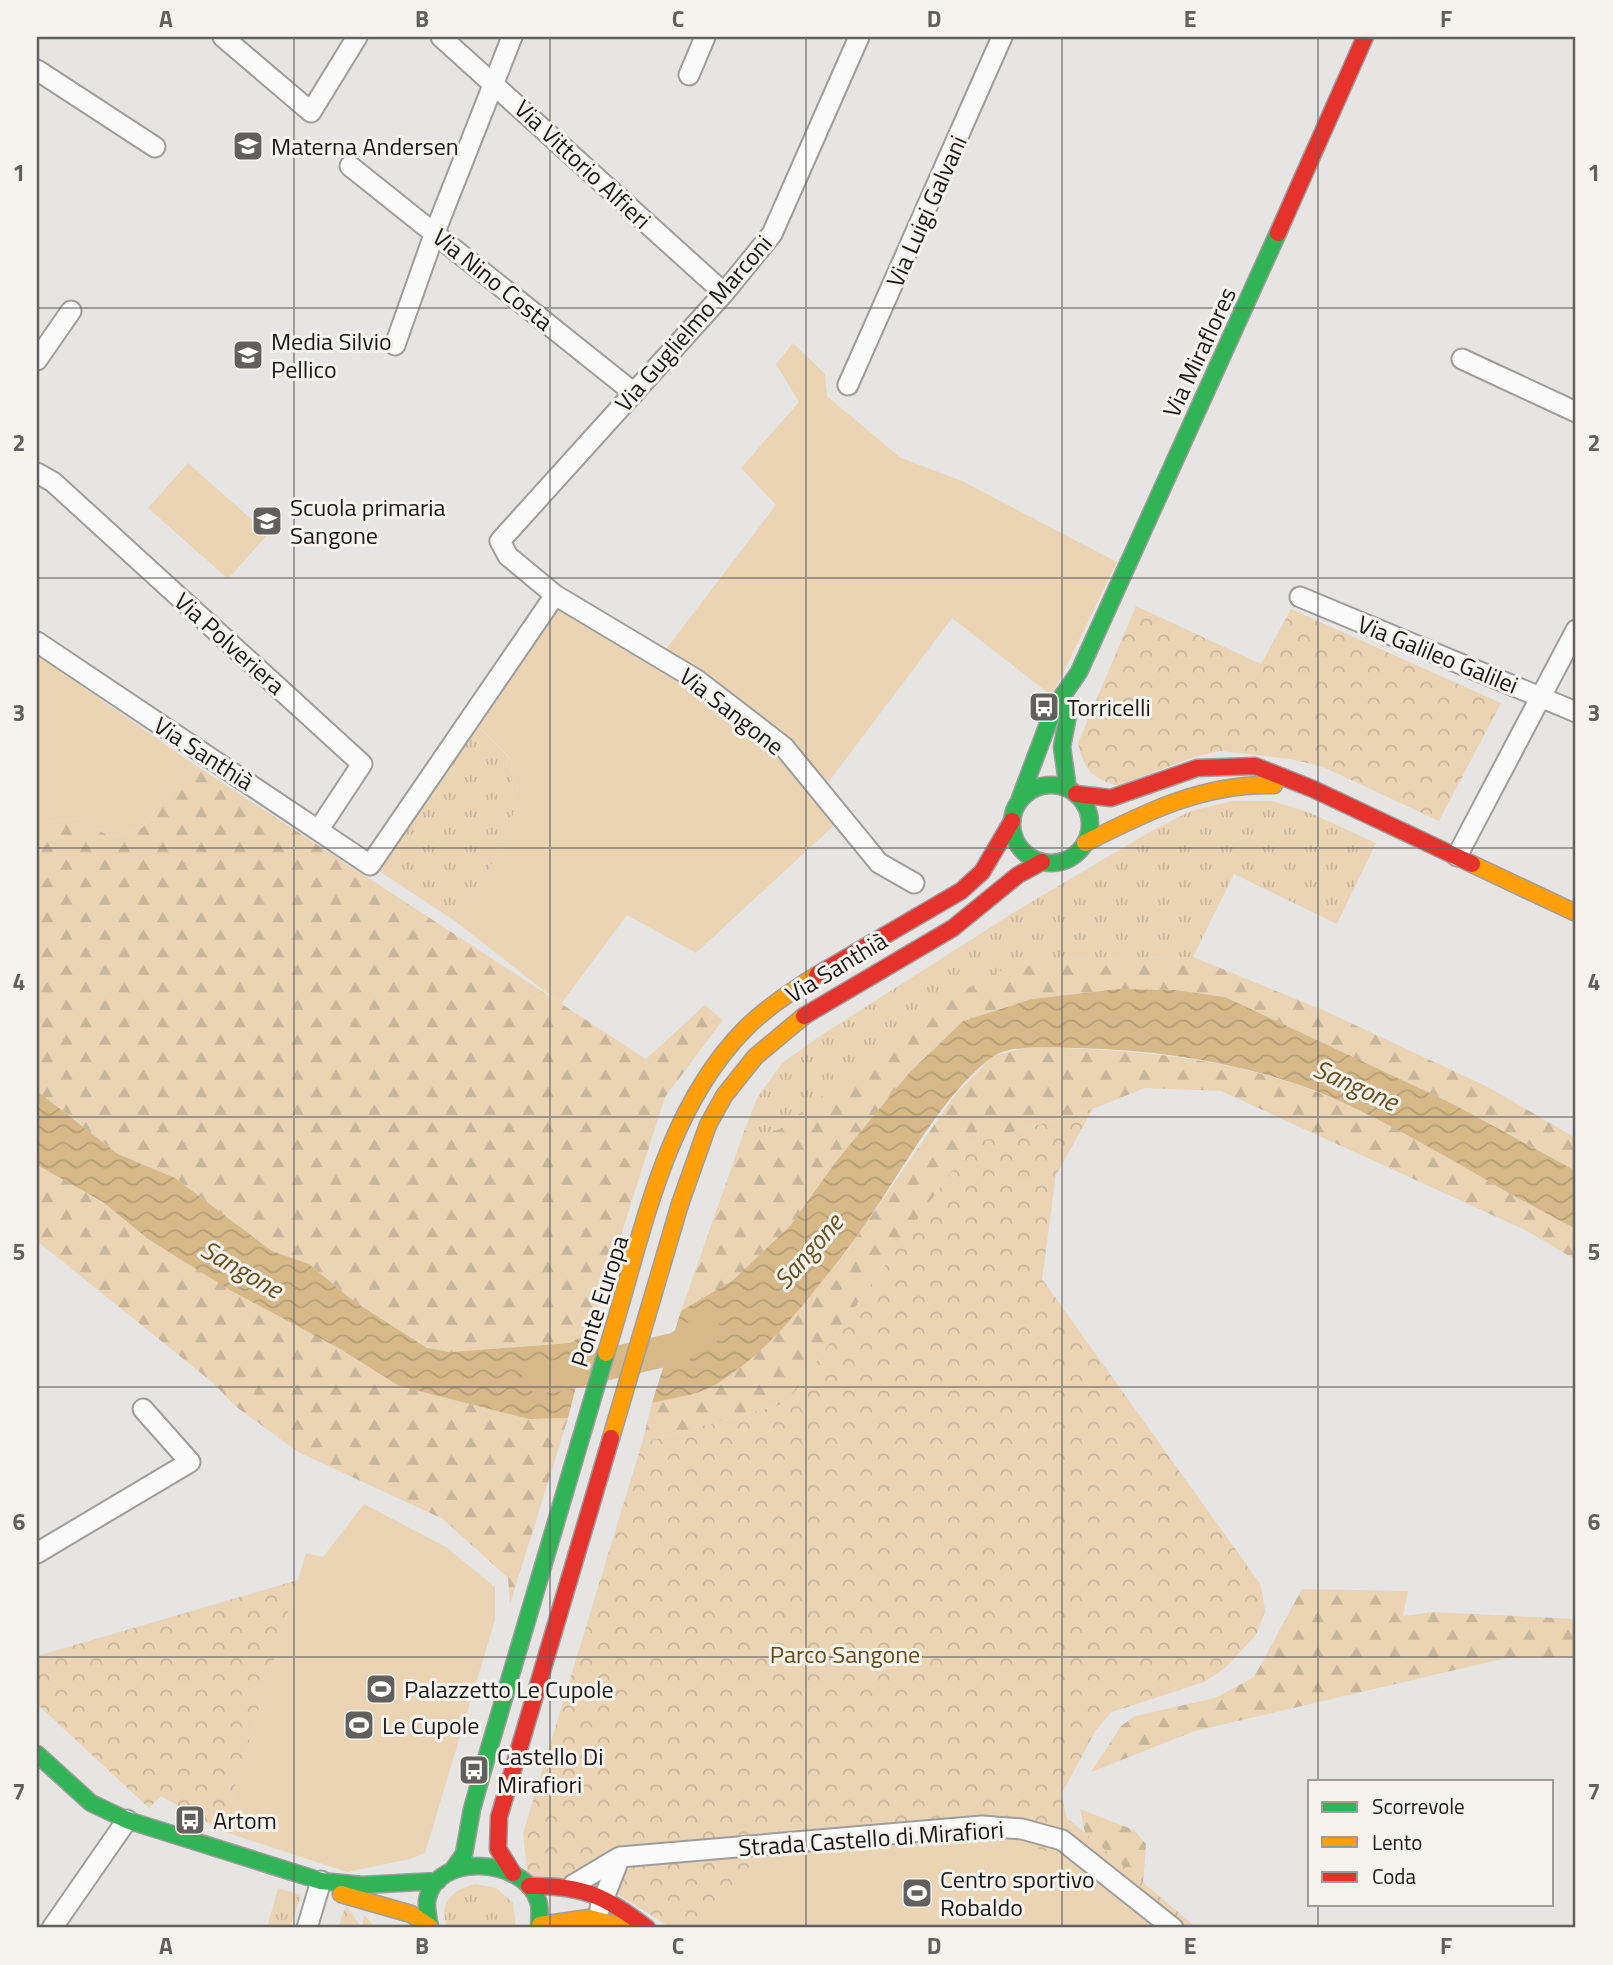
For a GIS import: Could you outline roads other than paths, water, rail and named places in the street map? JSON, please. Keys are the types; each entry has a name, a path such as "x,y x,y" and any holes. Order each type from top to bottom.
{"street":[{"path":"232,40 311,112 357,37"},
{"name":"Via Vittorio Alfieri","path":"440,37 494,82 724,293"},
{"path":"395,345 435,232 512,37"},
{"path":"689,75 705,37"},
{"name":"Via Guglielmo Marconi","path":"500,541 724,293 772,234 859,37"},
{"name":"Via Luigi Galvani","path":"849,385 1002,37"},
{"name":"Via Miraflores","path":"1072,792 1061,758 1060,737 1079,672 1363,43 1375,37"},
{"path":"37,70 155,148"},
{"name":"Via Nino Costa","path":"350,166 634,393"},
{"path":"37,360 71,311"},
{"path":"1462,359 1576,412"},
{"name":"Via Polveriera","path":"37,473 52,482 362,764 319,829"},
{"name":"Via Sangone","path":"500,541 509,556 555,595 697,680 783,747 879,863 914,883"},
{"name":"Via Santhià","path":"37,642 370,865 555,595"},
{"name":"Via Galileo Galilei","path":"1300,597 1576,712"},
{"path":"1457,856 1576,630"},
{"name":"Via Miraflores","path":"1018,801 1054,708 1079,672"},
{"path":"1313,789 1260,783 1203,792 1139,816 1085,843 1069,859 1042,862 1025,853 1017,844 1012,821 1018,801 1035,788 1058,785 1072,792 1111,798 1197,768 1255,766 1313,789 1576,913"},
{"path":"1072,792 1088,812 1090,823 1085,843"},
{"name":"Via Santhià","path":"679,1132 708,1071 744,1029 796,988 961,891 982,872 1012,821"},
{"name":"Via Santhià","path":"702,1142 716,1109 732,1083 764,1048 793,1024 956,926 1024,869 1042,862"},
{"name":"Ponte Europa","path":"454,1868 464,1854 474,1802 565,1484 679,1132"},
{"name":"Ponte Europa","path":"513,1873 498,1849 499,1817 680,1204 702,1142"},
{"path":"37,1553 190,1462 143,1409"},
{"path":"37,1754 91,1802 127,1820 321,1881 362,1885 438,1881"},
{"path":"52,1928 127,1820"},
{"name":"Strada Castello di Mirafiori","path":"573,1885 620,1857 982,1826 1023,1829 1062,1840 1173,1928"},
{"path":"589,1918 606,1898 620,1857"},
{"path":"430,1928 427,1906 438,1881 454,1868 488,1866 513,1873 529,1886 537,1897 540,1927 589,1918 629,1928"},
{"path":"321,1881 340,1893 411,1914 430,1928"},
{"path":"306,1928 321,1881"},
{"name":"Strada Castello di Mirafiori","path":"529,1886 573,1885 606,1898 648,1928"}],"water":[{"path":"1118,989 1175,990 1225,997 1451,1103 1576,1171 1576,1229 1391,1126 1328,1096 1268,1075 1206,1061 1142,1052 1034,1047 1010,1050 991,1058 950,1099 860,1233 767,1345 711,1387 690,1395 652,1403 681,1311 733,1280 790,1226 837,1160 909,1073 963,1021 1032,999"},
{"path":"37,1091 118,1154 175,1178 272,1251 309,1264 355,1302 427,1348 450,1352 570,1343 590,1332 568,1418 529,1419 399,1386 342,1350 230,1290 148,1239 103,1202 37,1165"}],"waterway":[{"name":"Sangone","path":"538,1376 552,1377 677,1348 705,1331"}],"place":[{"name":"Materna Andersen","path":"248,146"},
{"name":"Media Silvio Pellico","path":"248,355"},
{"name":"Scuola primaria Sangone","path":"267,521"},
{"name":"Torricelli","path":"1044,707"},
{"name":"Palazzetto Le Cupole","path":"381,1689"},
{"name":"Le Cupole","path":"359,1725"},
{"name":"Castello Di Mirafiori","path":"474,1770"},
{"name":"Artom","path":"190,1820"},
{"name":"Centro sportivo Robaldo","path":"917,1893"}],"park label":[{"name":"Parco Sangone","path":"845,1654"}]}
